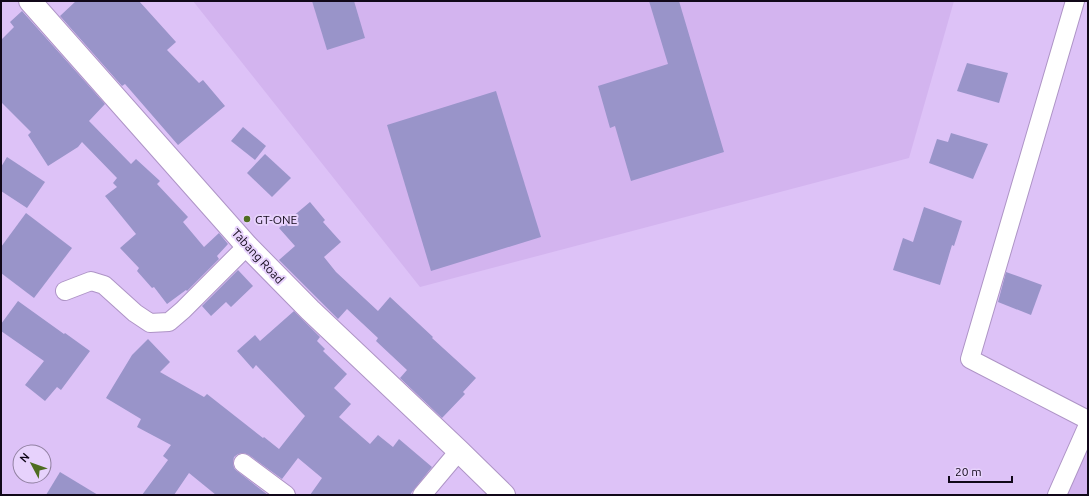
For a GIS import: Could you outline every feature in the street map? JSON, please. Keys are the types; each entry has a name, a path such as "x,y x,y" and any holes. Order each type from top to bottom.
{"main road":[{"name":"Tabang Road","path":"30,1 247,246 310,310 504,495"}],"street":[{"path":"1075,1 970,360 1088,420"},
{"path":"65,291 91,281 104,285 135,314 150,323 170,322 247,246"},
{"path":"1057,495 1088,425"},
{"path":"422,495 459,451"},
{"path":"243,463 286,495"}],"shaded area":[{"path":"193,1 954,1 909,158 420,287"},
{"path":"1088,440 1088,495 1064,495"}],"building":[{"path":"76,1 139,1 176,42 167,50 199,83 203,80 225,106 178,145 125,84 122,86 60,16"},
{"path":"312,1 354,1 365,38 327,50"},
{"path":"649,1 679,1 724,152 631,181 615,126 610,128 598,86 668,64"},
{"path":"22,11 105,104 89,121 131,164 136,159 160,181 157,184 188,217 183,222 204,247 219,233 228,244 217,256 219,259 187,291 186,290 167,304 154,287 152,288 137,271 139,268 120,248 136,234 105,196 117,187 113,183 117,178 82,142 78,147 48,166 28,135 31,132 1,102 1,40 14,27 10,22"},
{"path":"967,63 1008,73 999,103 957,91"},
{"path":"496,91 541,237 431,271 387,125"},
{"path":"243,127 266,146 255,160 231,141"},
{"path":"951,133 988,144 973,179 929,163 937,139 948,142"},
{"path":"265,154 291,178 272,197 247,173"},
{"path":"7,157 45,182 27,208 1,191 1,167"},
{"path":"310,202 325,220 323,222 341,242 324,257 336,272 378,311 390,297 476,378 463,392 465,394 442,418 400,378 407,370 376,341 378,338 347,309 338,319 279,260 295,246 279,228"},
{"path":"924,207 962,221 954,246 952,245 940,285 893,270 903,238 913,242"},
{"path":"26,213 72,248 34,298 1,273 1,247"},
{"path":"238,270 253,286 231,307 226,302 211,316 202,306"},
{"path":"1006,272 1042,285 1031,315 998,302"},
{"path":"18,301 90,351 61,390 57,387 45,401 25,385 44,361 1,331 1,324"},
{"path":"294,311 320,337 317,341 325,349 323,351 347,374 334,388 351,404 339,417 370,444 378,435 393,447 399,439 432,467 410,495 310,495 322,478 298,458 282,479 244,453 238,454 234,457 234,468 268,495 216,495 189,473 174,495 142,495 168,460 163,456 171,445 137,427 141,419 106,398 132,355 148,339 170,362 160,372 204,397 207,394 279,449 305,416 256,365 253,369 237,351 255,335 260,341"},
{"path":"60,472 98,495 46,495"}],"place":[{"name":"GT-ONE","path":"247,219"}]}
